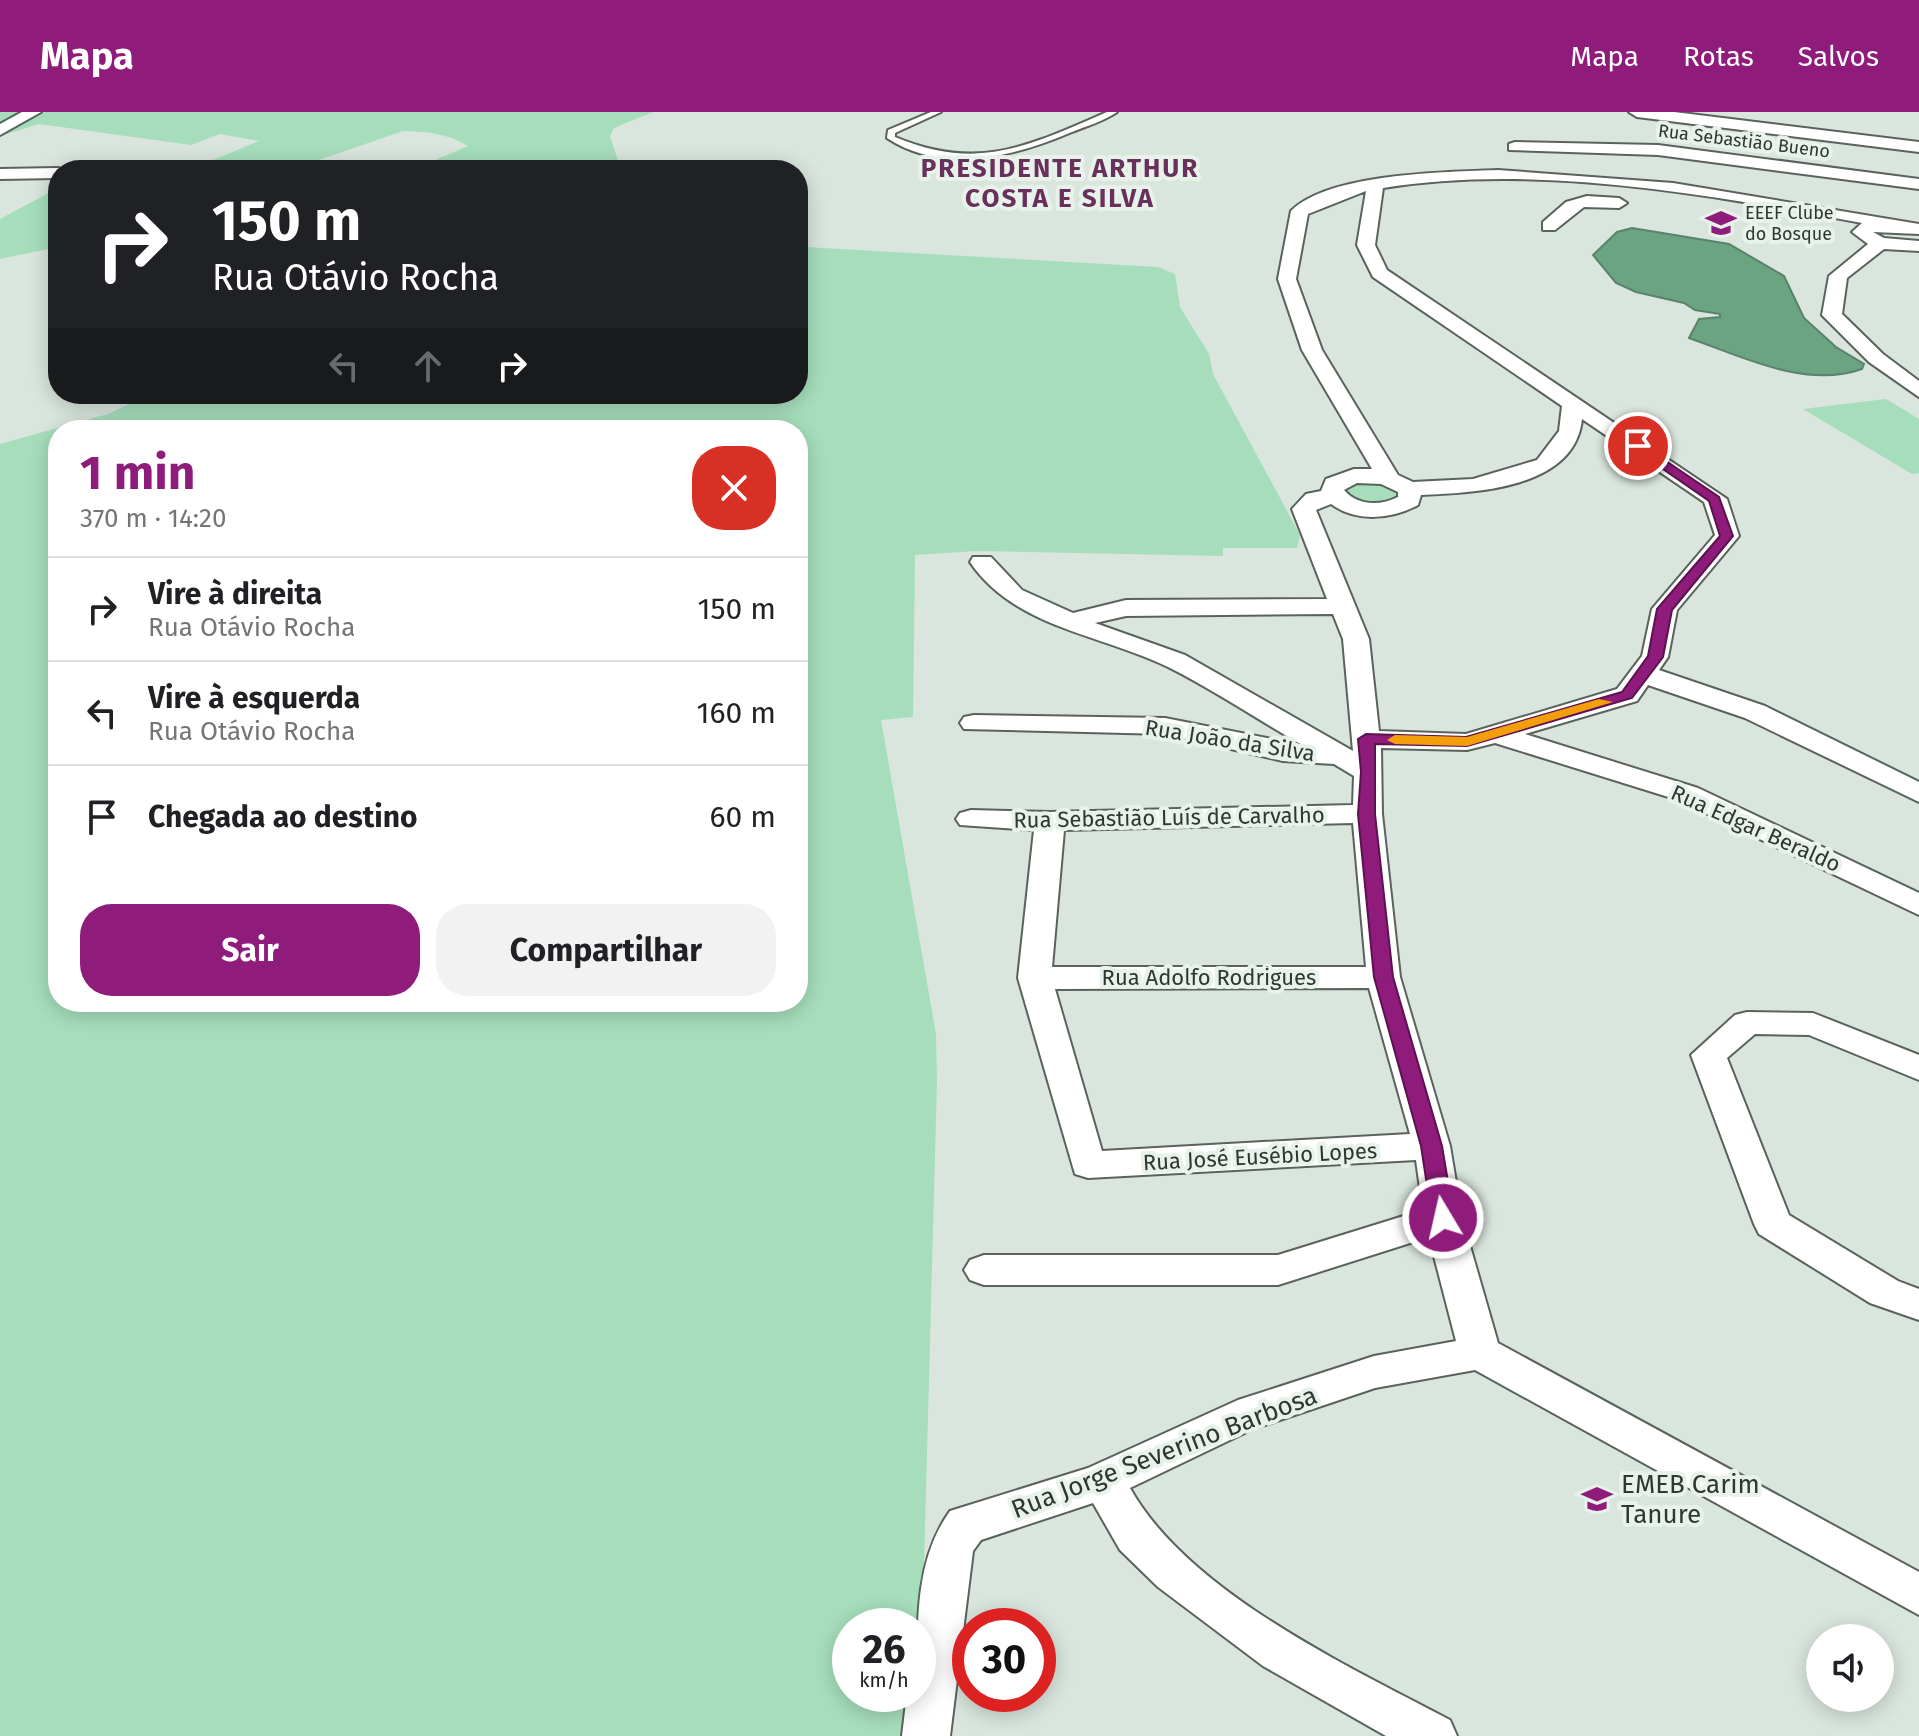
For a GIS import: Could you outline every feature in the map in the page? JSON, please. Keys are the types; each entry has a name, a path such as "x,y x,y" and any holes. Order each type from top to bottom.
{"street":[{"path":"0,130 33,112"},
{"path":"1637,112 1919,147"},
{"name":"Rua Sebastião Bueno","path":"1515,147 1658,150 1919,184"},
{"path":"0,174 48,173"},
{"path":"1919,229 1670,190 1527,174 1376,182 1320,196 1300,211 1287,279 1312,350 1410,500 1393,509 1357,508 1335,497 1314,499 1304,509 1356,639 1359,756 1383,977 1432,1146 1443,1218 1480,1353 1919,1595"},
{"path":"1376,182 1366,245 1379,273 1715,499 1727,536 1665,609 1655,657 1643,674 1755,712 1919,793"},
{"path":"1549,226 1569,204 1591,200 1638,206"},
{"path":"1871,238 1866,226 1887,223"},
{"path":"1815,229 1919,246"},
{"path":"1839,237 1871,238"},
{"path":"1871,238 1838,276 1832,315 1876,358 1919,391"},
{"path":"1335,497 1334,484 1342,479 1368,476 1399,484 1474,486 1545,465 1570,431 1573,405"},
{"path":"982,562 1013,595 1070,621 1176,661 1359,756"},
{"path":"1070,621 1126,608 1343,606"},
{"name":"Rua João da Silva","path":"974,723 1165,726 1283,752 1359,756 1467,742 1496,734 1627,695 1643,674"},
{"name":"Rua Edgar Beraldo","path":"1496,734 1688,794 1919,905"},
{"name":"Rua Sebastião Luís de Carvalho","path":"971,819 1050,821 1367,814"},
{"path":"1035,978 1050,821"},
{"name":"Rua Adolfo Rodrigues","path":"1035,978 1383,977"},
{"name":"Rua José Eusébio Lopes","path":"1035,978 1088,1165 1432,1146"},
{"path":"1919,1068 1813,1024 1747,1023 1708,1055 1773,1224 1884,1292 1919,1305"},
{"path":"984,1270 1278,1270 1443,1218"},
{"name":"Rua Jorge Severino Barbosa","path":"926,1736 951,1546 966,1525 1026,1509 1103,1481 1238,1417 1374,1372 1480,1353"},
{"path":"1103,1481 1140,1542 1211,1602 1316,1673 1433,1736"}],"lane":[{"path":"937,112 898,127 891,132 891,138 936,153 990,157 1019,152 1113,112"}],"shaded area":[{"path":"0,112 653,112 614,128 610,136 618,160 435,160 468,146 437,134 403,131 319,160 213,160 259,141 220,134 191,145 39,124 0,136"},
{"path":"48,193 48,249 0,259 0,219"},
{"path":"1632,228 1729,244 1784,276 1804,318 1836,347 1864,364 1862,369 1840,374 1797,373 1689,338 1699,319 1720,317 1720,314 1695,310 1684,303 1636,292 1616,283 1593,255 1617,232"},
{"path":"808,247 1158,267 1175,274 1180,307 1209,354 1213,374 1300,535 1297,548 1223,548 1223,556 977,551 915,555 913,717 881,720 936,1034 923,1608 832,1608 832,1712 920,1712 915,1736 0,1736 0,444 48,431 48,1012 808,1012 808,420 86,420 129,404 808,404"},
{"path":"1886,399 1919,419 1919,473 1912,474 1803,409"},
{"path":"1375,481 1399,493 1399,496 1386,502 1372,503 1345,494 1352,483"}],"slow traffic":[{"path":"1395,740 1467,742 1605,702"}],"place":[{"name":"EEEF Clube do Bosque","path":"1721,223"},
{"name":"EMEB Carim Tanure","path":"1597,1499"}],"district":[{"name":"PRESIDENTE ARTHUR COSTA E SILVA","path":"1060,183"}],"route":[{"path":"1443,1218 1432,1146 1383,977 1367,814 1369,772 1366,739 1467,742 1627,695 1655,657 1665,609 1727,536 1715,499 1638,446"}]}
